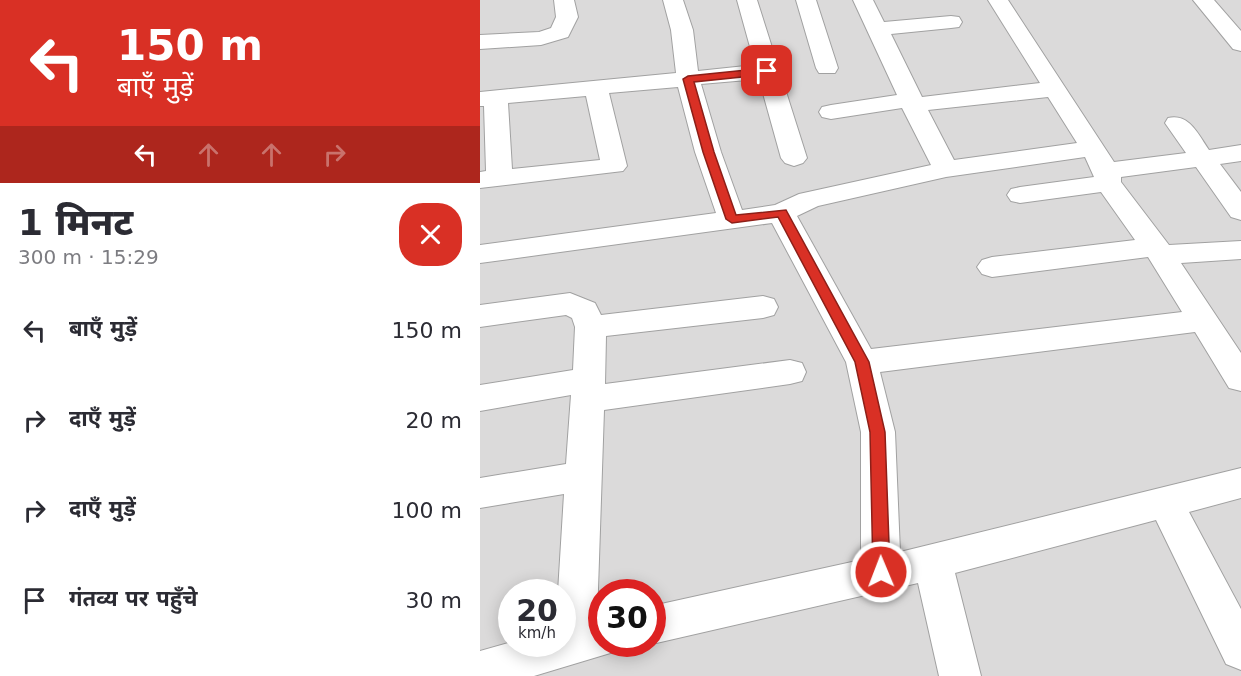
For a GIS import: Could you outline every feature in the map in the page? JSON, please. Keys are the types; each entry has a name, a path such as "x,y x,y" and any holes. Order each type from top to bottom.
{"street":[{"path":"480,42 541,38 560,32 567,17 564,0"},
{"path":"673,0 682,30 688,79 708,152 732,219"},
{"path":"747,0 794,158"},
{"path":"806,0 827,68"},
{"path":"863,0 865,11 878,29 910,103 945,169"},
{"path":"998,0 1108,177 1206,320 1241,379"},
{"path":"1203,0 1241,44"},
{"path":"1220,20 1241,17"},
{"path":"878,29 951,22"},
{"path":"596,86 614,166 485,182 488,98 596,86 767,71"},
{"path":"831,112 1053,89"},
{"path":"1177,123 1241,212"},
{"path":"480,254 781,213 809,200 945,169 1090,148"},
{"path":"1020,195 1241,153"},
{"path":"781,213 862,362 878,432 881,572"},
{"path":"992,267 1158,251 1241,250"},
{"path":"480,316 570,304 584,311 591,327 583,476 588,640 480,671"},
{"path":"591,327 764,307"},
{"path":"862,362 1206,320"},
{"path":"480,398 790,372"},
{"path":"480,493 583,476"},
{"path":"666,622 933,562 1241,483"},
{"path":"1165,502 1241,650"},
{"path":"933,562 960,676"}],"shaded area":[{"path":"480,0 1241,0 1241,676 480,676"}],"route":[{"path":"767,71 688,79 708,152 732,219 781,213 862,362 878,432 881,572"}]}
